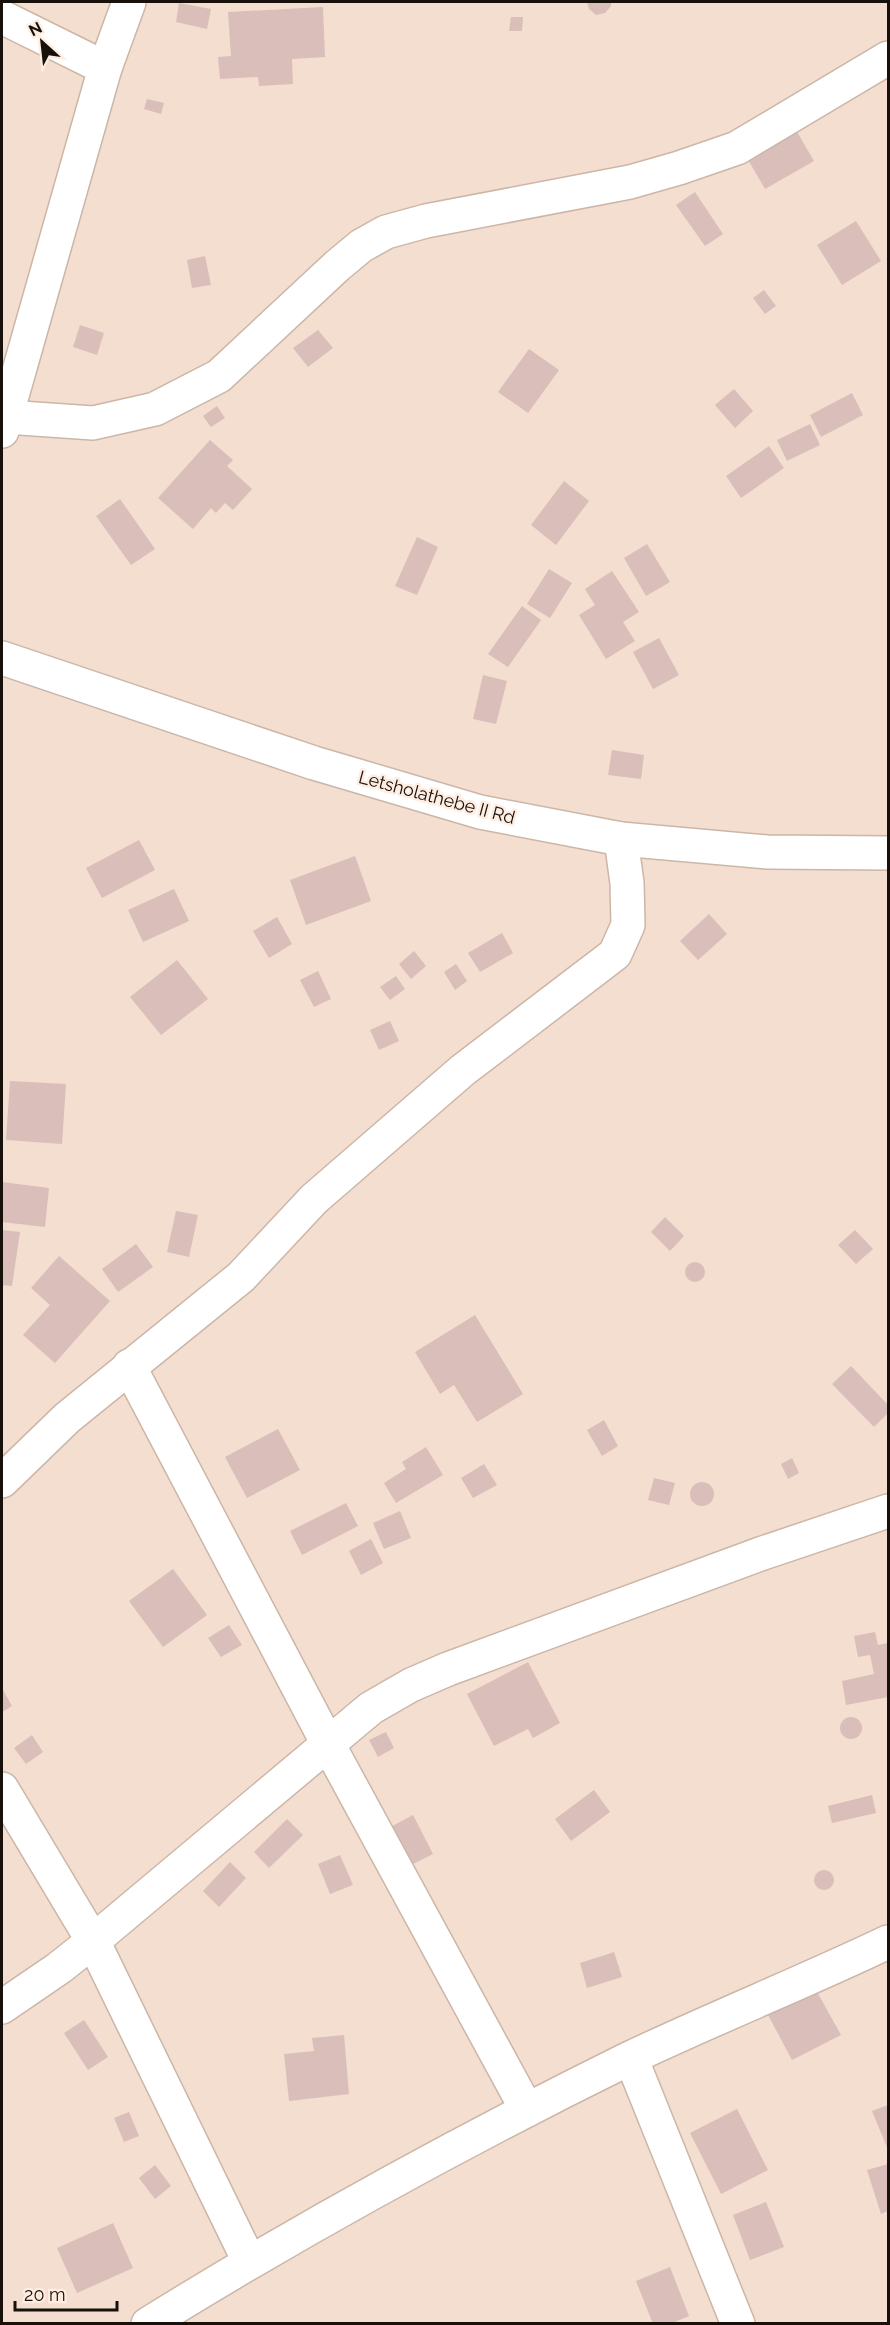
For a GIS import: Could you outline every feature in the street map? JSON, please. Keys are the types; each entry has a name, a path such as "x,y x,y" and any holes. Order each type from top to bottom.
{"street":[{"path":"129,2 105,68 4,424 93,423 155,409 219,376 337,266 361,246 386,232 426,221 630,182 689,164 737,147 888,58"},
{"path":"2,17 105,68"},
{"name":"Letsholathebe II Rd","path":"2,658 314,763 458,806 621,839 767,852 888,853"},
{"path":"2,1481 67,1418 241,1277 314,1199 463,1070 615,954 628,925 627,883 621,839"},
{"path":"129,1366 328,1744 527,2110"},
{"path":"2,2007 59,1968 93,1941 371,1708 411,1685 448,1669 741,1560 888,1511"},
{"path":"2,1789 93,1941 249,2261"},
{"path":"148,2324 249,2261 527,2110 631,2058 888,1942"},
{"path":"631,2058 738,2324"}],"building":[{"path":"587,2 611,2 611,6 605,13 596,15 589,9"},
{"path":"179,3 211,9 207,29 176,22"},
{"path":"323,7 325,57 292,59 293,84 259,86 258,77 220,79 218,57 231,56 228,12"},
{"path":"511,17 523,17 522,31 509,31"},
{"path":"147,99 164,103 161,114 144,109"},
{"path":"796,130 814,161 765,189 747,158"},
{"path":"695,192 723,234 705,246 676,205"},
{"path":"856,221 881,261 842,285 817,245"},
{"path":"205,256 211,285 192,288 187,260"},
{"path":"764,290 776,306 765,314 753,298"},
{"path":"80,325 104,333 97,355 73,347"},
{"path":"318,330 333,348 308,367 293,348"},
{"path":"529,349 559,370 528,413 498,392"},
{"path":"734,389 753,411 735,428 715,405"},
{"path":"852,393 863,415 821,437 810,415"},
{"path":"217,406 225,418 211,427 203,416"},
{"path":"810,424 820,445 787,461 777,440"},
{"path":"210,440 233,460 227,466 252,489 233,510 225,503 216,513 211,508 193,529 158,498"},
{"path":"769,446 784,468 741,498 726,476"},
{"path":"564,481 589,501 556,545 531,525"},
{"path":"120,499 155,549 131,565 96,516"},
{"path":"417,537 438,547 417,595 395,586"},
{"path":"647,544 670,582 646,596 624,558"},
{"path":"549,569 572,583 550,618 527,604"},
{"path":"612,571 639,612 623,622 635,641 606,659 579,615 595,605 585,589"},
{"path":"522,606 541,620 508,667 488,654"},
{"path":"659,638 679,675 653,689 633,652"},
{"path":"483,675 507,681 496,724 473,719"},
{"path":"612,750 644,755 641,779 608,775"},
{"path":"139,840 155,870 102,898 86,868"},
{"path":"355,856 371,901 306,925 290,880"},
{"path":"174,889 189,921 143,942 128,910"},
{"path":"709,914 727,934 698,960 680,941"},
{"path":"277,917 292,944 269,958 253,931"},
{"path":"502,933 513,953 480,972 468,953"},
{"path":"414,951 426,966 411,979 399,964"},
{"path":"177,960 208,999 161,1035 130,997"},
{"path":"456,964 467,981 455,990 444,972"},
{"path":"318,971 331,999 314,1007 300,980"},
{"path":"396,976 405,989 390,1000 380,987"},
{"path":"390,1021 399,1041 379,1050 370,1030"},
{"path":"10,1081 66,1084 62,1144 6,1140"},
{"path":"2,1182 49,1188 45,1227 2,1222"},
{"path":"176,1211 198,1215 189,1257 167,1252"},
{"path":"665,1217 684,1236 670,1251 651,1232"},
{"path":"2,1230 20,1232 12,1286 2,1285"},
{"path":"855,1230 873,1249 856,1264 838,1245"},
{"path":"136,1244 153,1267 118,1292 102,1269"},
{"path":"59,1256 110,1301 55,1363 23,1335 50,1305 31,1288"},
{"path":"695,1262 702,1265 705,1272 702,1279 695,1282 688,1279 685,1272 688,1265"},
{"path":"475,1315 523,1394 477,1422 454,1385 440,1394 415,1352"},
{"path":"851,1366 888,1405 888,1413 874,1427 832,1384"},
{"path":"604,1420 618,1446 602,1456 587,1430"},
{"path":"278,1429 300,1470 247,1498 225,1457"},
{"path":"426,1447 443,1475 396,1503 384,1483 406,1469 402,1462"},
{"path":"792,1458 799,1473 788,1479 781,1464"},
{"path":"484,1464 497,1485 473,1498 461,1478"},
{"path":"654,1478 675,1483 669,1505 648,1500"},
{"path":"702,1482 707,1483 713,1489 713,1499 707,1505 702,1506 697,1505 691,1499 690,1494 691,1489 697,1483"},
{"path":"346,1503 358,1526 302,1555 290,1531"},
{"path":"400,1511 411,1538 384,1549 373,1523"},
{"path":"371,1539 383,1563 361,1575 349,1551"},
{"path":"173,1569 207,1615 163,1647 129,1601"},
{"path":"229,1625 242,1645 221,1657 208,1638"},
{"path":"875,1632 878,1645 888,1643 888,1697 846,1705 842,1681 874,1674 870,1655 858,1657 854,1636"},
{"path":"528,1662 560,1723 533,1738 528,1729 494,1746 467,1694"},
{"path":"2,1688 12,1706 2,1712"},
{"path":"851,1717 859,1720 862,1728 859,1736 851,1739 843,1736 840,1728 843,1720"},
{"path":"386,1732 394,1748 378,1757 369,1740"},
{"path":"32,1735 43,1752 26,1764 14,1748"},
{"path":"594,1790 610,1812 571,1841 555,1819"},
{"path":"872,1795 876,1813 832,1823 828,1806"},
{"path":"413,1815 433,1854 405,1868 385,1830"},
{"path":"287,1819 303,1835 269,1868 254,1852"},
{"path":"340,1855 353,1885 330,1894 318,1864"},
{"path":"230,1862 246,1878 219,1907 203,1891"},
{"path":"824,1870 831,1873 834,1880 831,1887 824,1890 817,1887 814,1880 817,1873"},
{"path":"614,1952 622,1977 587,1988 580,1963"},
{"path":"816,1990 841,2035 792,2060 768,2015"},
{"path":"84,2020 108,2057 88,2070 64,2033"},
{"path":"344,2035 349,2094 289,2101 284,2054 314,2051 312,2038"},
{"path":"888,2105 888,2150 872,2111"},
{"path":"737,2109 768,2170 721,2194 690,2133"},
{"path":"129,2112 139,2136 124,2142 114,2118"},
{"path":"888,2164 888,2211 881,2214 867,2170"},
{"path":"155,2165 171,2186 155,2199 139,2178"},
{"path":"766,2202 784,2247 750,2260 733,2215"},
{"path":"113,2223 133,2268 77,2293 57,2248"},
{"path":"670,2267 689,2316 670,2324 653,2324 636,2281"}]}
